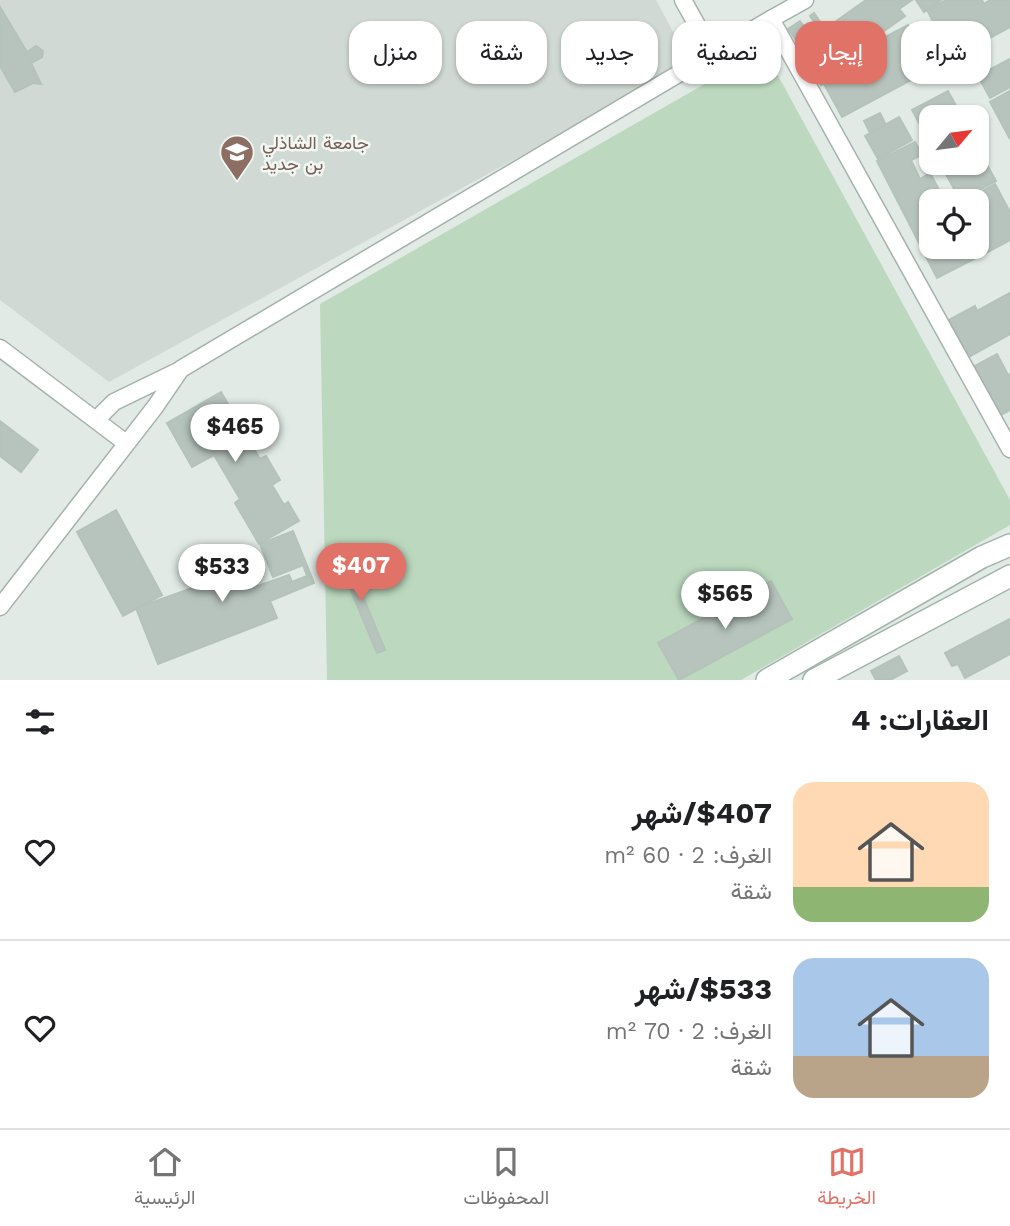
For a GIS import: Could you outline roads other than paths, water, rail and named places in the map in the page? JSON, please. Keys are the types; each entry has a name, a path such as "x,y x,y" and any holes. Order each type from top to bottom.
{"street":[{"path":"683,0 695,21"},
{"path":"768,21 805,0"},
{"path":"771,19 1010,449"},
{"path":"97,419 114,402 181,369 672,78"},
{"path":"0,348 126,443"},
{"path":"0,607 181,369"},
{"path":"767,680 982,557 1010,545"},
{"path":"814,680 1010,576"}],"place":[{"name":"جامعة الشاذلي بن جديد","path":"237,182"}]}
